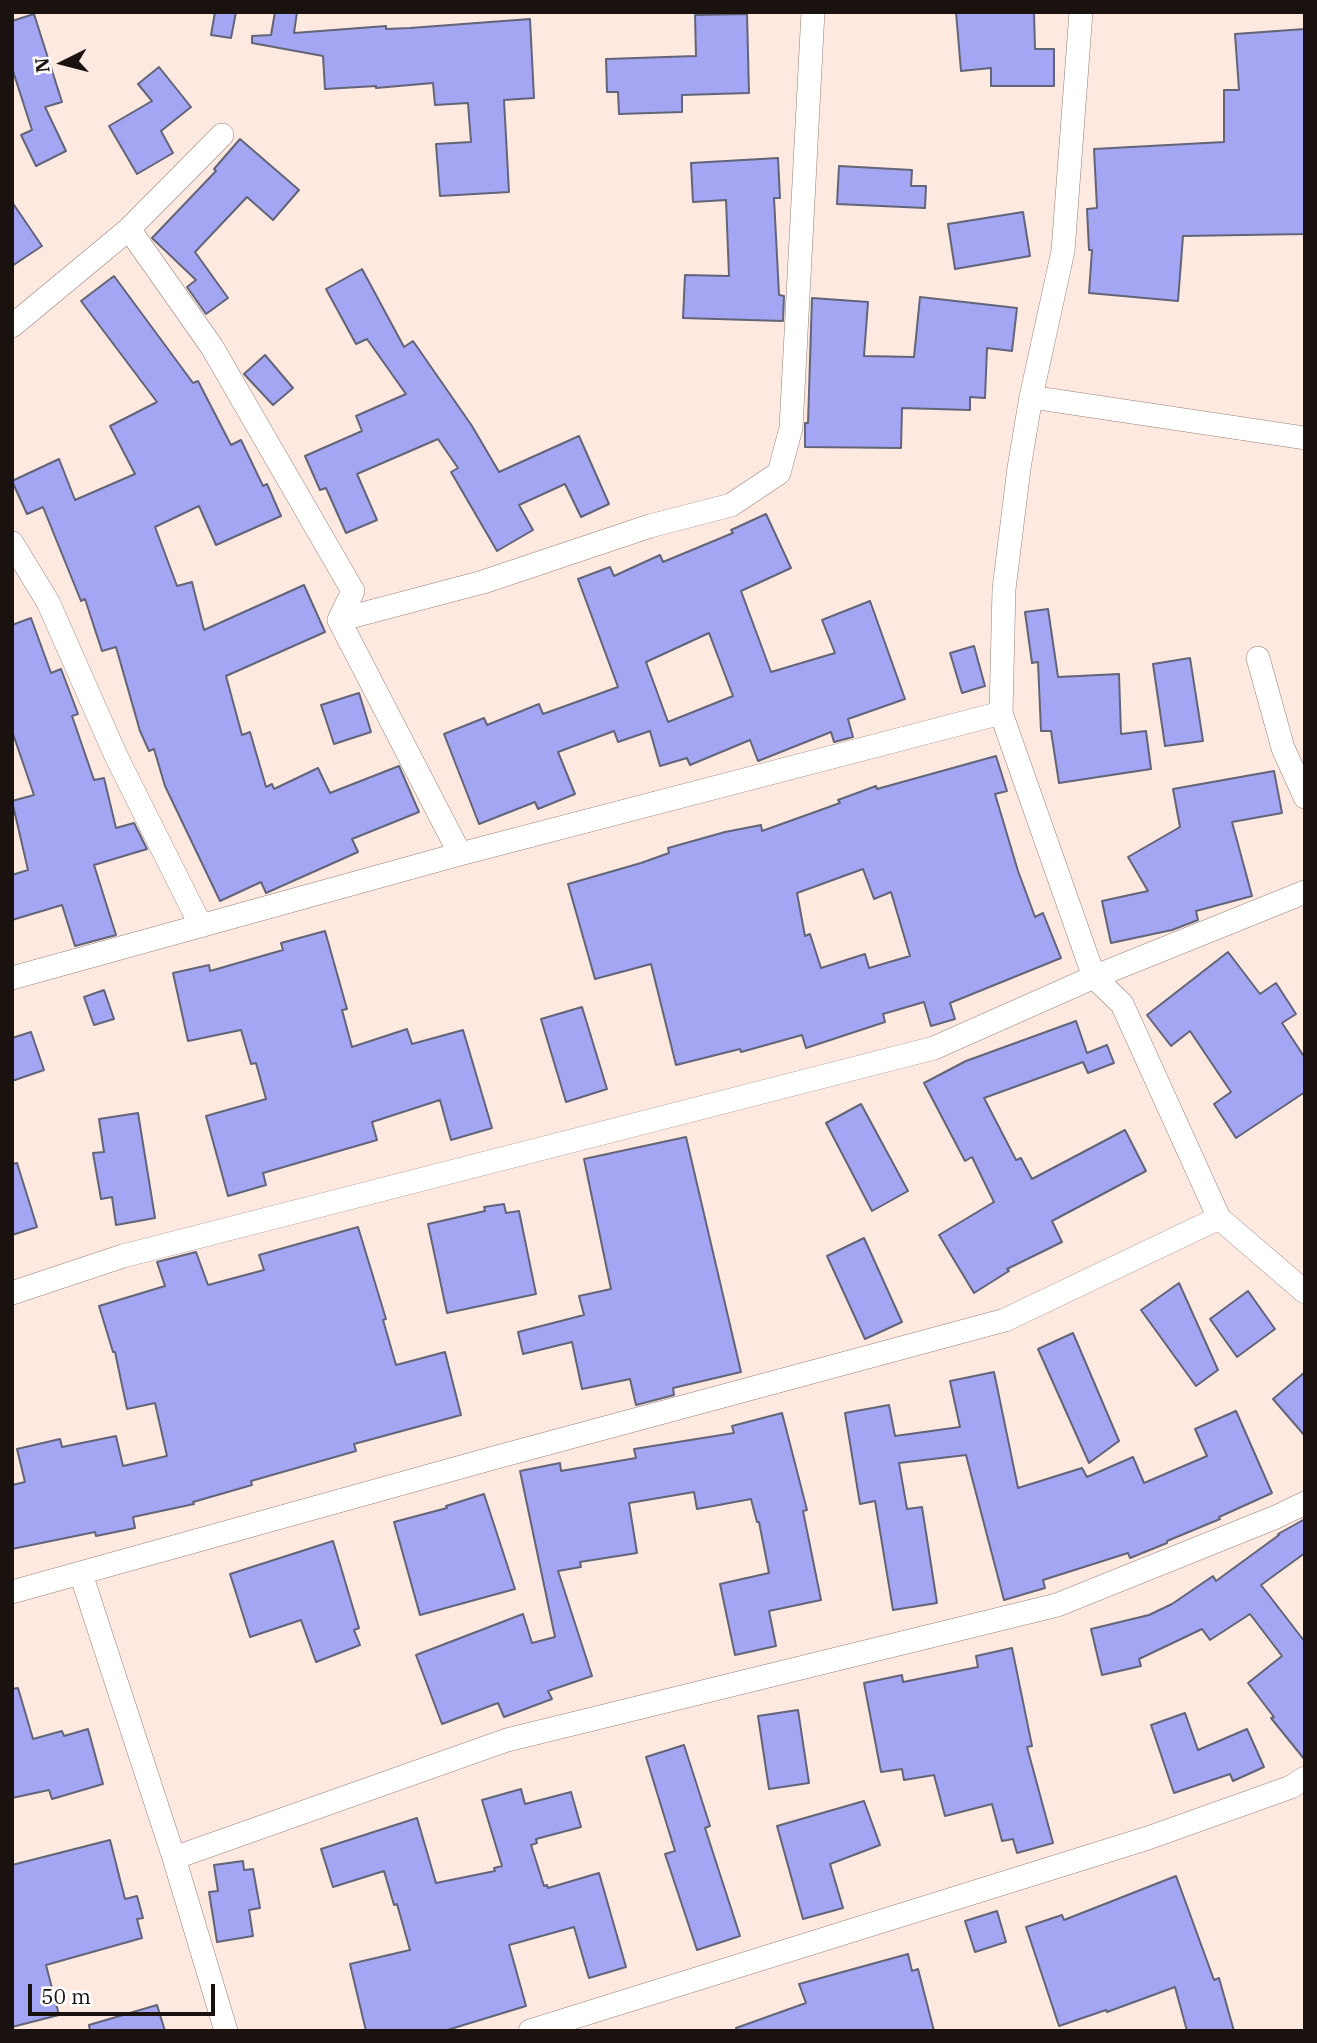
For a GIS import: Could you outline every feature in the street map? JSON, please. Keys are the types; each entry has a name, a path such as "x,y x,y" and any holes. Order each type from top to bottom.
{"street":[{"path":"339,620 483,582 650,526 731,505 779,473 790,428 813,12"},
{"path":"1081,12 1063,251 1031,397 1004,589 1002,713 1094,977 1122,1004 1219,1218 1305,1292"},
{"path":"12,326 129,229 222,135"},
{"path":"129,229 212,347 353,591 339,620"},
{"path":"1031,397 1305,438"},
{"path":"12,543 48,602 116,756 201,926"},
{"path":"339,620 460,854"},
{"path":"1258,658 1283,748 1305,797"},
{"path":"12,978 460,854 1002,713"},
{"path":"12,1293 123,1256 934,1048 1094,977 1305,892"},
{"path":"12,1592 497,1457 1006,1320 1219,1218"},
{"path":"174,1858 507,1740 1057,1605 1305,1503"},
{"path":"81,1574 174,1858 226,2031"},
{"path":"530,2031 1148,1838 1291,1787 1305,1778"}],"building":[{"path":"215,12 236,12 231,38 211,35"},
{"path":"275,12 297,12 294,33 530,19 534,98 504,100 509,192 440,196 436,144 471,142 468,103 435,105 433,83 325,89 323,56 252,43 252,36 271,35"},
{"path":"956,12 1034,12 1035,49 1054,49 1054,86 991,86 991,68 961,71"},
{"path":"34,14 62,102 45,107 66,151 36,166 21,135 32,130 12,68 12,21"},
{"path":"747,14 749,93 682,95 682,112 619,114 618,92 607,92 606,59 696,56 695,15"},
{"path":"1305,29 1305,234 1183,236 1178,301 1089,293 1092,250 1089,250 1087,209 1097,208 1094,149 1224,142 1224,90 1239,90 1235,34"},
{"path":"159,67 191,107 161,131 173,153 137,174 109,126 152,101 138,84"},
{"path":"240,139 299,190 273,220 247,197 195,252 228,298 206,314 187,287 196,280 152,238 216,171 214,169"},
{"path":"778,158 780,198 774,198 779,295 784,296 783,321 683,318 685,275 729,276 726,200 693,202 691,163"},
{"path":"839,166 912,170 911,186 926,186 925,208 837,204"},
{"path":"12,202 42,246 12,266"},
{"path":"1023,212 1030,256 955,269 948,224"},
{"path":"362,269 404,347 413,341 472,426 499,472 579,436 609,504 581,517 565,484 519,505 533,530 497,551 451,472 458,468 438,439 357,474 377,520 346,533 326,488 320,490 305,456 362,431 356,416 406,394 367,339 356,344 326,289"},
{"path":"114,276 193,383 198,381 231,445 241,440 263,486 267,484 281,516 216,545 199,506 155,527 177,586 192,582 204,630 304,585 325,632 226,676 242,735 250,732 266,787 272,784 274,789 318,768 330,793 399,766 419,812 352,839 358,852 266,893 261,882 220,901 165,786 154,749 149,751 140,731 116,647 102,651 85,599 81,601 43,507 27,514 12,481 59,459 75,500 135,474 110,426 157,402 81,301"},
{"path":"920,297 1017,308 1012,351 987,348 985,398 970,397 970,410 902,408 901,448 805,447 812,298 868,302 864,356 914,357"},
{"path":"265,355 293,388 273,405 244,374"},
{"path":"766,514 791,568 741,591 771,672 835,653 822,620 870,601 905,699 848,719 853,737 834,742 831,732 758,761 750,740 690,765 687,758 660,766 650,731 618,742 614,731 558,752 575,794 538,809 535,802 479,824 444,734 484,718 487,725 539,704 543,714 618,687 578,579 610,567 614,576 660,555 663,562 733,533 731,530","holes":["709,633 733,696 668,722 646,662"]},
{"path":"1048,609 1058,677 1119,674 1121,734 1146,731 1151,769 1059,783 1051,731 1041,731 1038,662 1032,663 1025,612"},
{"path":"31,618 51,673 61,669 78,714 72,716 94,780 104,778 116,828 134,823 147,849 94,865 116,935 75,946 62,905 12,920 12,875 28,870 12,801 34,795 12,731 12,625"},
{"path":"974,646 985,686 962,693 950,653"},
{"path":"1190,658 1203,741 1165,746 1153,664"},
{"path":"359,693 371,732 334,744 321,705"},
{"path":"996,756 1007,791 995,794 1018,871 1035,917 1043,913 1061,958 950,1003 955,1019 931,1026 924,1002 883,1014 885,1022 806,1048 802,1035 741,1052 740,1049 676,1065 651,964 595,979 568,884 641,863 669,853 668,848 725,832 761,825 762,831 840,803 838,800 876,786 877,789","holes":["863,869 874,899 891,892 910,956 869,968 865,954 821,968 810,934 805,936 797,893"]},
{"path":"1274,771 1282,813 1232,822 1252,896 1196,911 1198,920 1172,930 1111,943 1102,901 1148,891 1128,857 1180,827 1173,789"},
{"path":"325,931 347,1009 342,1010 352,1047 407,1029 412,1044 463,1030 492,1128 451,1140 440,1100 372,1122 377,1140 263,1173 266,1185 228,1196 206,1116 266,1099 256,1063 251,1064 241,1030 188,1041 173,973 209,965 210,971 283,950 281,943"},
{"path":"1228,952 1260,994 1276,983 1296,1014 1282,1023 1305,1058 1305,1092 1236,1138 1214,1104 1231,1092 1190,1031 1171,1046 1147,1015"},
{"path":"104,990 114,1019 94,1025 84,997"},
{"path":"582,1007 607,1089 566,1102 541,1019"},
{"path":"1076,1021 1087,1053 1107,1045 1114,1063 1088,1073 1083,1062 984,1098 1016,1160 1021,1158 1032,1179 1125,1130 1146,1171 1052,1221 1062,1242 1007,1269 1009,1271 974,1293 939,1235 994,1202 972,1157 965,1161 924,1083 966,1061"},
{"path":"31,1032 44,1070 12,1081 12,1038"},
{"path":"861,1104 908,1191 872,1211 826,1123"},
{"path":"138,1113 155,1218 116,1225 112,1197 101,1199 93,1153 104,1152 99,1119"},
{"path":"686,1137 741,1372 673,1388 674,1395 636,1405 630,1379 582,1389 572,1342 523,1354 518,1332 584,1315 579,1296 611,1289 584,1159"},
{"path":"17,1163 37,1227 12,1235 12,1164"},
{"path":"504,1204 506,1213 519,1211 536,1294 447,1313 428,1224 485,1211 484,1207"},
{"path":"358,1227 386,1319 383,1320 396,1365 445,1352 461,1415 354,1444 356,1451 251,1481 252,1485 193,1502 194,1504 133,1517 135,1528 96,1536 95,1532 12,1549 12,1485 25,1482 17,1449 60,1439 62,1447 116,1436 123,1466 167,1456 155,1403 127,1409 115,1352 99,1306 165,1286 157,1262 196,1252 208,1285 264,1270 259,1255"},
{"path":"864,1238 902,1322 865,1339 827,1256"},
{"path":"1179,1283 1218,1370 1196,1386 1141,1310"},
{"path":"1248,1291 1275,1329 1237,1357 1210,1319"},
{"path":"1073,1333 1119,1441 1089,1463 1038,1349"},
{"path":"994,1372 1018,1488 1082,1468 1087,1477 1133,1457 1144,1483 1207,1456 1195,1429 1236,1411 1272,1493 1130,1558 1128,1553 1043,1580 1045,1588 1004,1600 966,1455 899,1463 907,1509 922,1507 937,1603 893,1610 875,1501 860,1504 845,1413 889,1405 895,1436 960,1427 950,1381"},
{"path":"1305,1372 1305,1436 1273,1399"},
{"path":"782,1413 807,1510 803,1511 821,1600 769,1611 776,1646 735,1655 720,1584 769,1573 759,1522 751,1499 697,1509 694,1492 629,1503 637,1553 580,1562 581,1567 558,1571 592,1676 548,1691 552,1699 504,1717 498,1703 442,1724 416,1655 523,1614 532,1643 555,1637 520,1471 560,1463 561,1471 636,1458 634,1449 734,1433 732,1426"},
{"path":"484,1494 515,1589 420,1615 394,1522 447,1508 446,1506"},
{"path":"1305,1519 1305,1553 1261,1585 1305,1642 1305,1760 1271,1718 1274,1717 1248,1683 1282,1656 1250,1614 1210,1640 1202,1629 1139,1659 1141,1666 1102,1675 1091,1629 1149,1615 1172,1604 1213,1576 1216,1581 1278,1534"},
{"path":"333,1541 359,1628 354,1630 360,1645 316,1662 301,1620 250,1637 230,1574"},
{"path":"1012,1648 1032,1746 1027,1747 1053,1843 1017,1853 1013,1839 1002,1841 992,1804 945,1816 934,1775 904,1780 902,1769 881,1772 864,1683 902,1675 903,1682 978,1667 976,1656"},
{"path":"18,1688 33,1739 62,1731 64,1736 88,1729 103,1784 52,1799 49,1790 12,1798 12,1689"},
{"path":"798,1710 809,1783 769,1789 758,1716"},
{"path":"1185,1713 1198,1750 1247,1729 1264,1767 1233,1781 1230,1774 1174,1793 1151,1725"},
{"path":"684,1745 710,1826 705,1828 740,1936 697,1950 665,1854 675,1851 646,1757"},
{"path":"521,1789 525,1804 571,1792 581,1827 536,1839 537,1843 531,1845 544,1886 547,1885 548,1888 599,1873 626,1967 589,1978 574,1927 509,1945 526,2006 444,2031 366,2031 350,1964 410,1950 384,1871 333,1887 321,1849 417,1818 436,1883 495,1871 494,1868 502,1866 482,1800"},
{"path":"864,1801 880,1845 830,1864 843,1908 803,1919 777,1826"},
{"path":"110,1840 125,1899 137,1896 143,1918 137,1919 142,1938 46,1965 59,2015 12,2027 12,1865"},
{"path":"243,1861 244,1870 253,1869 260,1908 249,1910 253,1936 217,1942 209,1892 218,1891 214,1865"},
{"path":"1176,1876 1214,1980 1219,1978 1234,2031 1187,2031 1175,1987 1059,2026 1026,1927 1062,1915 1064,1920"},
{"path":"997,1911 1006,1942 975,1952 965,1921"},
{"path":"908,1954 912,1971 918,1969 934,2031 737,2031 736,2028 806,2003 799,1984"},
{"path":"157,2005 165,2031 90,2031 89,2025"}]}
